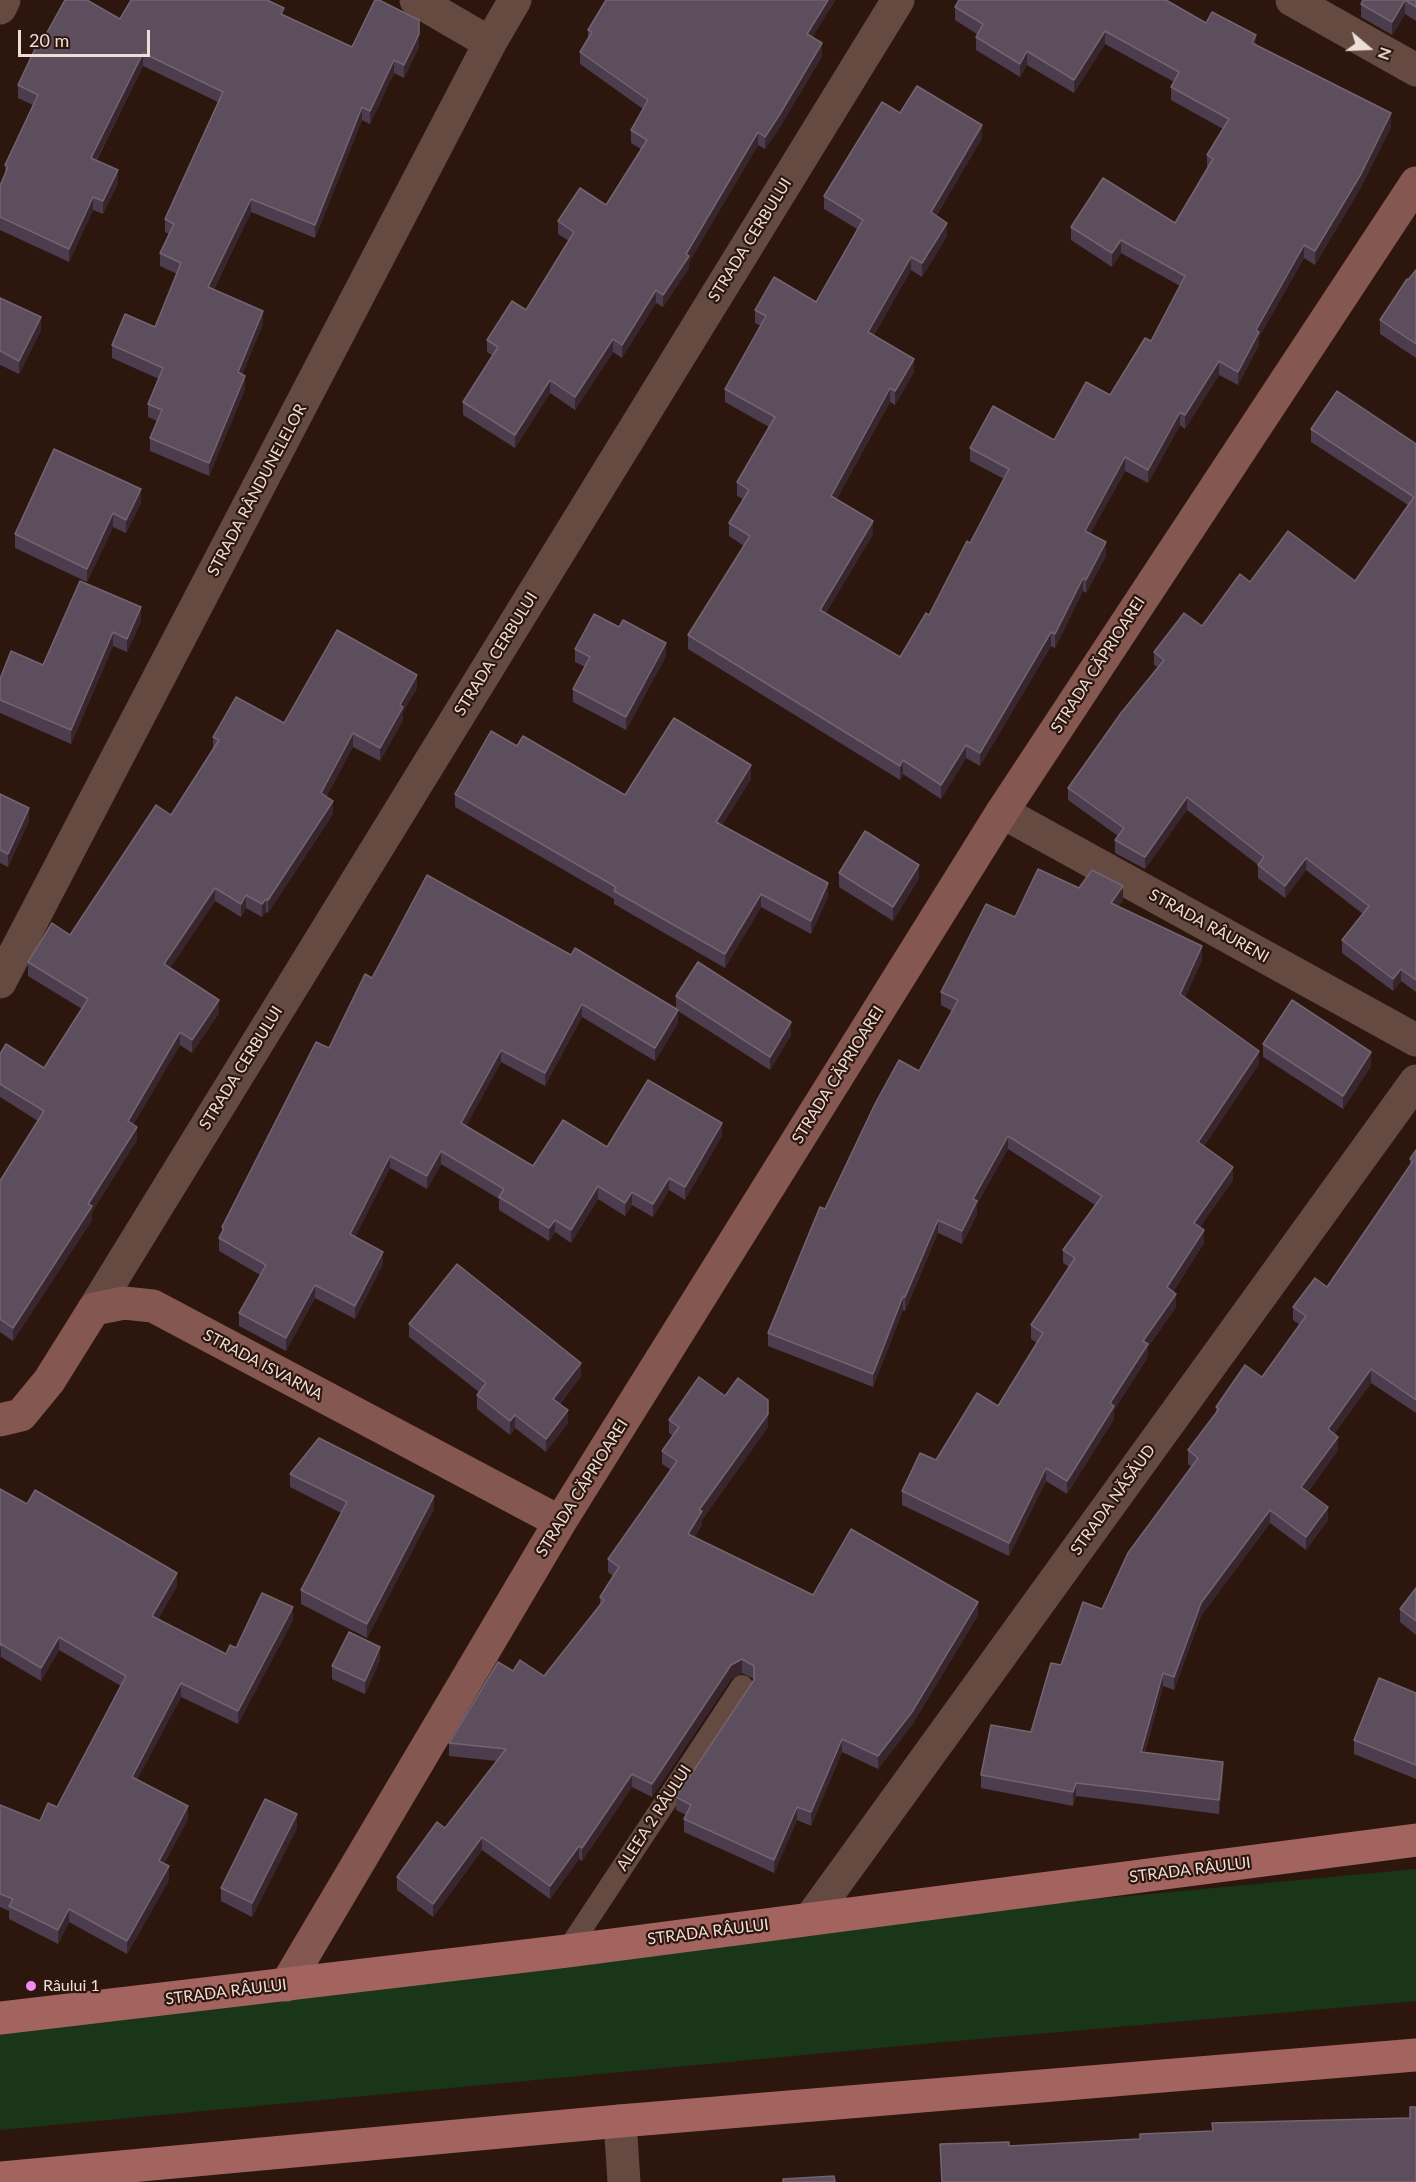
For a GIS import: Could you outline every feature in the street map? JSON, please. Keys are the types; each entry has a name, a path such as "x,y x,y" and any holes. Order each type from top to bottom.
{"main road":[{"name":"STRADA RÂULUI","path":"0,2018 567,1951 1416,1840"},
{"path":"0,2178 620,2121 1416,2055"}],"street":[{"path":"0,8 4,0"},
{"path":"416,0 490,43"},
{"name":"STRADA RÂNDUNELELOR","path":"0,982 490,43 515,0"},
{"name":"STRADA CERBULUI","path":"94,1309 898,0"},
{"path":"1292,0 1416,70"},
{"name":"STRADA CĂPRIOAREI","path":"286,1985 560,1522 1002,812 1416,183"},
{"name":"STRADA RÂURENI","path":"1002,812 1416,1040"},
{"name":"STRADA NĂSĂUD","path":"810,1919 1416,1081"},
{"name":"STRADA ISVARNA","path":"94,1309 124,1303 153,1306 560,1522"},
{"path":"0,1420 21,1415 48,1381 94,1309"},
{"path":"620,2121 624,2182"}],"lane":[{"name":"ALEEA 2 RÂULUI","path":"567,1951 742,1686"}],"green space":[{"path":"1416,1869 1416,2001 922,2044 0,2130 0,2032 926,1915"}],"building":[{"path":"65,0 87,0 120,19 131,0 267,0 284,8 281,14 352,47 375,0 419,20 419,34 404,65 394,60 370,111 362,107 315,225 251,199 208,287 263,311 238,372 245,376 209,463 150,438 162,410 148,404 163,368 112,345 125,314 155,327 181,263 160,253 174,224 165,219 223,92 143,53 91,158 118,170 103,201 93,197 69,249 0,217 0,186 8,167 5,165 38,95 18,85 41,36 44,38"},
{"path":"606,0 828,0 807,34 822,43 765,137 758,132 686,254 689,256 663,295 656,290 622,345 613,339 575,397 550,380 515,435 463,402 498,347 487,340 512,301 526,310 574,232 558,221 580,188 606,205 647,140 631,130 648,100 580,52 592,32 588,30"},
{"path":"959,0 1166,0 1206,23 1212,12 1256,35 1252,43 1391,113 1361,174 1315,251 1304,245 1256,330 1259,332 1238,372 1219,361 1185,415 1180,412 1148,470 1125,457 1085,531 1106,542 1086,580 1083,578 1055,634 1051,632 980,753 966,745 941,785 903,760 900,766 688,635 750,536 729,523 749,490 737,482 775,417 725,389 766,316 755,310 774,277 816,302 863,220 824,196 882,102 900,113 917,86 982,125 931,212 947,223 922,263 911,257 868,332 914,359 895,391 890,388 831,496 873,521 820,610 900,657 926,613 929,615 967,541 970,543 1009,469 970,448 993,406 1054,440 1086,382 1110,395 1145,338 1151,341 1185,276 1121,240 1112,253 1071,227 1103,178 1175,223 1213,159 1207,155 1229,119 1171,87 1179,72 1105,31 1074,80 1027,51 1020,64 976,37 983,24 955,7"},
{"path":"1363,0 1405,0 1392,22 1361,4"},
{"path":"1405,0 1416,0 1416,7"},
{"path":"1416,270 1416,344 1380,320 1407,279"},
{"path":"0,298 41,317 19,361 0,351"},
{"path":"1337,391 1416,444 1416,980 1401,969 1393,979 1342,940 1369,906 1306,858 1285,886 1258,865 1264,857 1187,797 1145,857 1115,840 1124,828 1068,788 1121,713 1164,660 1154,652 1184,613 1202,626 1240,574 1250,582 1288,531 1355,581 1414,497 1311,429"},
{"path":"54,449 141,489 126,520 113,513 87,569 15,534"},
{"path":"80,581 141,607 127,639 113,632 71,730 0,700 0,679 11,651 43,665"},
{"path":"594,614 619,627 623,620 666,643 626,717 573,689 590,657 575,649"},
{"path":"337,630 417,675 400,705 403,707 380,748 353,733 321,793 333,801 268,900 266,899 262,904 246,895 241,904 215,888 164,964 219,1000 192,1040 180,1032 128,1121 137,1127 88,1204 92,1206 13,1328 0,1319 0,1181 44,1111 0,1084 0,1054 6,1044 44,1068 88,999 28,962 52,923 70,935 156,805 171,815 219,740 213,737 236,697 284,723"},
{"path":"674,718 751,765 716,822 828,883 811,921 761,894 725,954 614,891 616,887 455,794 491,731 517,746 523,736 625,795"},
{"path":"0,794 29,808 8,854 0,850"},
{"path":"865,831 919,865 893,907 839,873"},
{"path":"1038,869 1079,888 1092,870 1123,886 1111,903 1202,946 1180,994 1259,1051 1198,1142 1233,1167 1194,1223 1204,1230 1167,1287 1176,1294 1143,1341 1148,1344 1110,1403 1114,1406 1067,1481 1046,1468 1009,1543 902,1491 920,1453 936,1460 977,1393 998,1406 1043,1333 1031,1325 1075,1258 1063,1250 1102,1196 1008,1136 973,1199 977,1201 962,1231 938,1220 905,1297 903,1296 873,1374 768,1333 820,1207 825,1209 875,1104 899,1060 919,1071 958,1000 941,992 986,904 1015,917"},
{"path":"427,875 571,955 575,948 678,1010 655,1048 582,1004 545,1073 501,1050 461,1123 533,1166 563,1120 607,1147 648,1080 722,1123 685,1187 669,1178 653,1204 632,1192 625,1203 598,1186 571,1230 555,1220 549,1228 499,1197 504,1189 441,1151 427,1176 390,1156 350,1234 383,1252 355,1306 315,1285 286,1338 239,1313 266,1265 219,1238 224,1228 222,1227 316,1042 329,1048 365,974 372,978"},
{"path":"698,962 791,1022 770,1057 676,996"},
{"path":"1292,1000 1371,1052 1343,1096 1263,1044"},
{"path":"1416,1150 1416,1400 1371,1369 1328,1429 1338,1437 1301,1487 1328,1507 1306,1537 1270,1510 1201,1603 1174,1677 1163,1673 1141,1752 1223,1762 1219,1800 1076,1783 1073,1792 981,1775 991,1725 1031,1732 1051,1663 1061,1665 1083,1602 1102,1609 1128,1553 1198,1458 1188,1450 1219,1409 1216,1407 1245,1365 1262,1377 1306,1316 1293,1307 1315,1278 1327,1287 1413,1161 1410,1159"},
{"path":"457,1264 581,1363 553,1399 568,1410 546,1439 515,1415 510,1421 477,1395 486,1383 409,1324"},
{"path":"699,1377 725,1396 738,1378 768,1400 768,1414 699,1510 702,1511 688,1534 813,1595 851,1529 978,1602 912,1712 878,1756 842,1739 811,1812 797,1807 774,1860 684,1819 691,1805 676,1797 754,1680 754,1666 742,1659 731,1665 652,1784 632,1774 582,1848 579,1846 550,1886 482,1837 433,1904 397,1877 437,1822 445,1828 506,1749 449,1743 498,1662 513,1671 520,1660 544,1676 604,1600 600,1597 619,1567 608,1559 677,1461 662,1451 679,1427 669,1420"},
{"path":"319,1438 434,1496 367,1624 301,1590 347,1502 290,1474"},
{"path":"0,1489 27,1504 35,1490 177,1573 152,1616 226,1654 230,1645 236,1648 262,1593 293,1607 238,1711 181,1683 132,1777 188,1806 159,1861 169,1866 127,1941 69,1909 58,1930 9,1906 13,1899 0,1894 0,1805 40,1821 48,1803 57,1807 126,1676 59,1637 41,1668 1,1644 0,1646"},
{"path":"1416,1588 1416,1621 1400,1609"},
{"path":"349,1632 380,1647 365,1681 332,1666"},
{"path":"1379,1678 1416,1693 1416,1765 1354,1740"},
{"path":"265,1799 297,1814 252,1903 221,1888"},
{"path":"1410,2107 1416,2107 1416,2182 942,2182 940,2144 1009,2142 1009,2146 1140,2139 1140,2134 1213,2131 1212,2123 1410,2118"},
{"path":"834,2176 835,2182 783,2182 783,2179"}],"place":[{"name":"Râului 1","path":"31,1986"}]}
